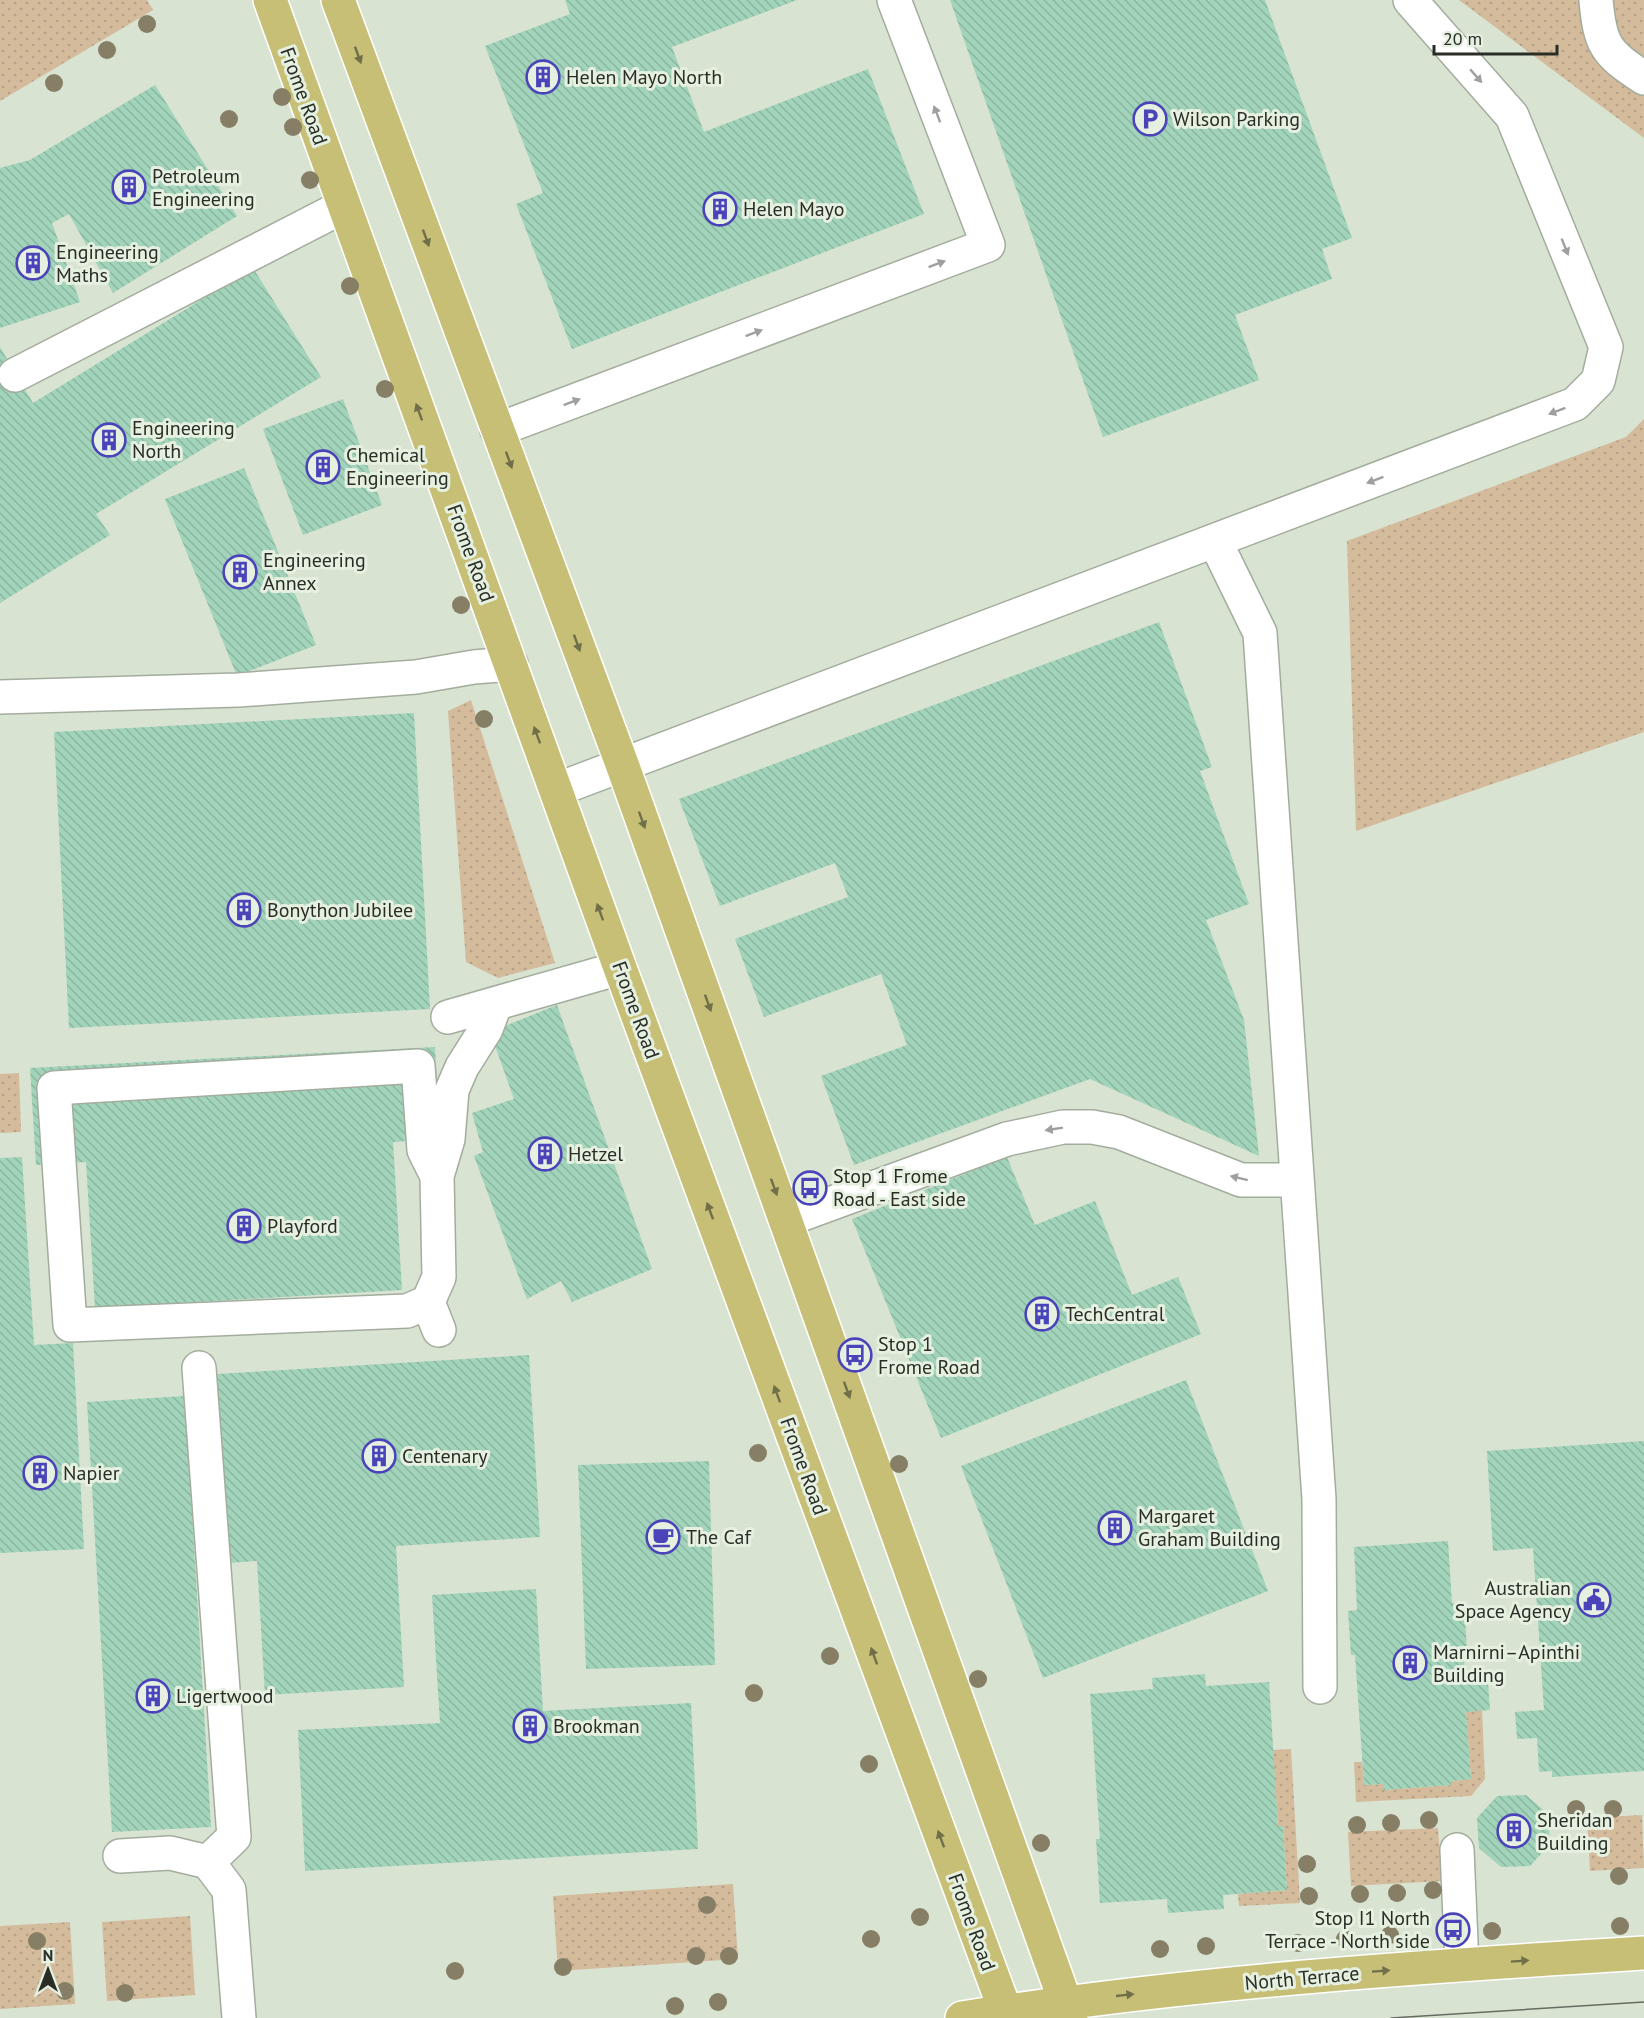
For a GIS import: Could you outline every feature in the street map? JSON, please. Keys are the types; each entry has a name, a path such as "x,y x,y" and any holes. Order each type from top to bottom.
{"main road":[{"name":"Frome Road","path":"270,0 512,664 620,968 1007,2015"},
{"path":"338,0 622,764 1069,2010"},
{"name":"North Terrace","path":"962,2018 1069,2010 1314,1976 1644,1953"}],"street":[{"path":"497,430 988,245 894,0"},
{"path":"556,790 1575,404 1598,381 1606,347 1512,116 1410,0"},
{"path":"1596,0 1598,30 1615,59 1644,78"},
{"path":"15,375 344,206"},
{"path":"1215,541 1260,633 1319,1499 1320,1687"},
{"path":"0,697 238,690 416,677 474,667 512,664"},
{"path":"448,1017 620,968"},
{"path":"437,1176 424,1150 418,1066 54,1088 70,1325 407,1311 433,1316 438,1277 437,1176 448,1139 452,1090 462,1067 486,1029 495,1005"},
{"path":"786,1220 1007,1139 1063,1127 1092,1127 1119,1132 1241,1180 1297,1180"},
{"path":"199,1368 234,1836 208,1862"},
{"path":"1457,1850 1462,1965"},
{"path":"120,1856 170,1853 208,1862 229,1890 239,2018"}],"shaded area":[{"path":"0,0 147,0 153,10 0,101"},
{"path":"1459,0 1644,0 1644,138"},
{"path":"1644,419 1644,732 1356,831 1347,541 1626,437"},
{"path":"471,700 555,963 498,978 466,962 448,711"},
{"path":"19,1073 21,1132 0,1133 0,1074"},
{"path":"1482,1710 1485,1779 1471,1796 1356,1802 1354,1762 1362,1762 1364,1785 1384,1784 1385,1790 1450,1785 1451,1781 1471,1779 1466,1712"},
{"path":"1291,1749 1300,1903 1239,1906 1238,1894 1287,1890 1283,1826 1278,1826 1273,1750"},
{"path":"1642,1815 1644,1868 1590,1871 1587,1818"},
{"path":"1438,1828 1442,1881 1351,1886 1348,1832"},
{"path":"733,1884 738,1959 558,1971 553,1896"},
{"path":"190,1916 195,1995 107,2001 102,1922"},
{"path":"70,1922 75,2004 0,2009 0,1926"}],"building":[{"name":"Helen Mayo","path":"565,0 797,0 672,47 704,132 868,69 924,214 572,349 516,204 543,193 485,46 570,14"},
{"name":"Wilson Parking","path":"950,0 1265,0 1352,238 1322,249 1332,279 1235,315 1259,380 1103,437"},
{"name":"Petroleum Engineering","path":"155,85 237,216 113,293 69,214 52,223 80,302 0,328 0,168 30,160"},
{"name":"Engineering North","path":"253,268 321,377 96,514 110,535 0,603 0,347 33,403"},
{"name":"Chemical Engineering","path":"343,399 382,505 303,535 263,429"},
{"name":"Engineering Annex","path":"244,468 316,645 237,676 165,499"},
{"path":"1159,622 1212,767 1200,771 1249,904 1206,920 1244,1020 1259,1156 1090,1079 854,1165 821,1076 907,1045 881,974 764,1017 735,939 848,897 835,863 720,906 679,799"},
{"name":"Bonython Jubilee","path":"414,713 430,1009 69,1028 54,732"},
{"name":"Hetzel","path":"557,1005 652,1269 572,1302 561,1281 527,1299 474,1156 483,1152 472,1113 514,1099 490,1032"},
{"name":"Playford","path":"435,1047 440,1139 393,1142 402,1290 95,1308 86,1162 36,1165 30,1068"},
{"name":"Napier","path":"22,1157 34,1345 73,1343 84,1549 0,1553 0,1158"},
{"name":"TechCentral","path":"1007,1157 1035,1225 1095,1201 1132,1295 1178,1277 1201,1334 941,1438 852,1219"},
{"name":"Centenary","path":"529,1355 540,1537 396,1546 404,1687 265,1695 257,1561 229,1563 217,1374"},
{"name":"Margaret Graham Building","path":"1186,1380 1268,1591 1043,1678 961,1466"},
{"name":"Ligertwood","path":"185,1396 211,1827 112,1832 87,1402"},
{"path":"1644,1441 1644,1771 1552,1777 1552,1771 1539,1772 1537,1738 1517,1739 1515,1712 1544,1710 1533,1548 1493,1551 1487,1451"},
{"path":"709,1461 715,1665 586,1669 578,1465"},
{"name":"Marnirni–Apinthi Building","path":"1448,1541 1452,1603 1464,1603 1467,1649 1463,1649 1465,1672 1487,1670 1490,1710 1466,1712 1471,1779 1451,1781 1451,1785 1384,1790 1384,1784 1364,1785 1355,1655 1351,1655 1348,1611 1357,1610 1354,1547"},
{"name":"Brookman","path":"536,1589 543,1711 691,1703 698,1849 305,1871 298,1730 440,1723 432,1595"},
{"path":"1205,1674 1206,1686 1269,1682 1278,1826 1283,1826 1287,1890 1223,1895 1224,1909 1168,1913 1167,1899 1100,1903 1096,1839 1100,1839 1090,1694 1153,1689 1152,1678"},
{"name":"Sheridan Building","path":"1526,1795 1548,1814 1550,1844 1530,1866 1501,1867 1479,1848 1477,1818 1497,1796"}],"tram line":[{"path":"1391,2018 1644,2002"}],"place":[{"name":"Helen Mayo North","path":"543,77"},
{"name":"Wilson Parking","path":"1150,119"},
{"name":"Petroleum Engineering","path":"129,187"},
{"name":"Helen Mayo","path":"720,209"},
{"name":"Engineering Maths","path":"33,263"},
{"name":"Engineering North","path":"109,440"},
{"name":"Chemical Engineering","path":"323,467"},
{"name":"Engineering Annex","path":"240,572"},
{"name":"Bonython Jubilee","path":"244,910"},
{"name":"Hetzel","path":"545,1154"},
{"name":"Stop 1 Frome Road - East side","path":"810,1188"},
{"name":"Playford","path":"244,1226"},
{"name":"TechCentral","path":"1042,1314"},
{"name":"Stop 1 Frome Road","path":"855,1355"},
{"name":"Centenary","path":"379,1456"},
{"name":"Napier","path":"40,1473"},
{"name":"Margaret Graham Building","path":"1115,1528"},
{"name":"The Caf","path":"663,1537"},
{"name":"Australian Space Agency","path":"1594,1600"},
{"name":"Marnirni–Apinthi Building","path":"1410,1663"},
{"name":"Ligertwood","path":"153,1696"},
{"name":"Brookman","path":"530,1726"},
{"name":"Sheridan Building","path":"1514,1831"},
{"name":"Stop I1 North Terrace - North side","path":"1453,1930"}]}
